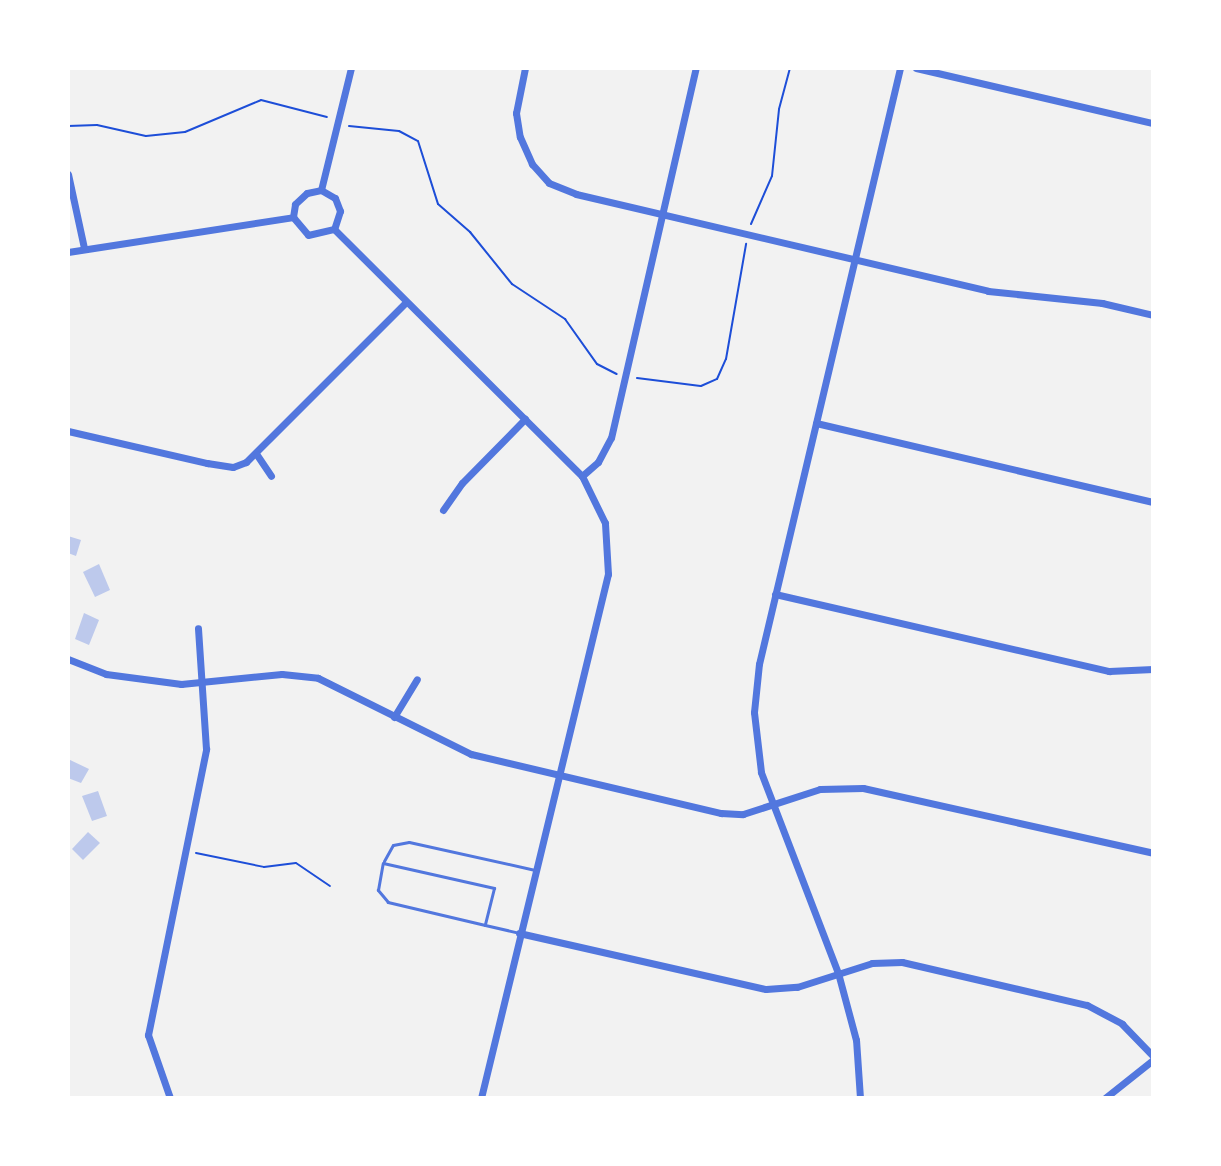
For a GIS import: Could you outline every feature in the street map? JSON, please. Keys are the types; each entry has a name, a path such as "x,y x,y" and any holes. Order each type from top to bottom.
{"street":[{"path":"321,190 351,68"},
{"path":"525,68 516,113 520,137 532,164 549,183 662,215 988,291 1102,303 1153,315"},
{"path":"582,476 603,455 611,438 696,68"},
{"path":"860,1098 856,1040 838,973 758,763 753,723 759,664 900,68"},
{"path":"916,68 1153,123"},
{"path":"68,174 84,248"},
{"path":"321,190 335,198 340,211 334,229 308,235 293,217 295,204 307,193 321,190"},
{"path":"68,252 293,217"},
{"path":"334,229 582,476 605,523 608,565 481,1098"},
{"path":"68,431 233,467 257,455 406,302"},
{"path":"443,510 462,483 525,419"},
{"path":"816,423 1153,502"},
{"path":"257,455 271,476"},
{"path":"775,594 1109,671 1153,669"},
{"path":"170,1098 148,1035 206,749 198,628"},
{"path":"68,659 106,674 203,683 282,674 318,678 471,754 729,814 832,787 875,789 1153,853"},
{"path":"394,717 417,679"},
{"path":"519,933 755,988 797,987 838,973 902,962 1076,1003 1115,1019 1153,1058 1105,1098"}],"lane":[{"path":"519,933 388,902 378,890 383,863 393,845 409,842 535,870"},
{"path":"383,863 494,888 485,925"}],"path":[{"path":"749,230 772,176 779,109 790,68"},
{"path":"68,126 97,125 146,136 185,132 261,100 328,117"},
{"path":"349,126 399,131 418,141 438,204 470,232 512,284 565,319 597,364 618,375"},
{"path":"632,377 701,386 717,379 726,359 746,243"},
{"path":"191,852 264,867 296,863 330,886"}],"building":[{"path":"68,536 81,540 76,556 68,553"},
{"path":"99,564 110,590 95,597 83,572"},
{"path":"84,613 99,620 89,645 75,639"},
{"path":"68,759 89,769 81,783 68,778"},
{"path":"98,791 107,816 92,821 82,796"},
{"path":"88,832 100,843 83,860 72,849"}]}
